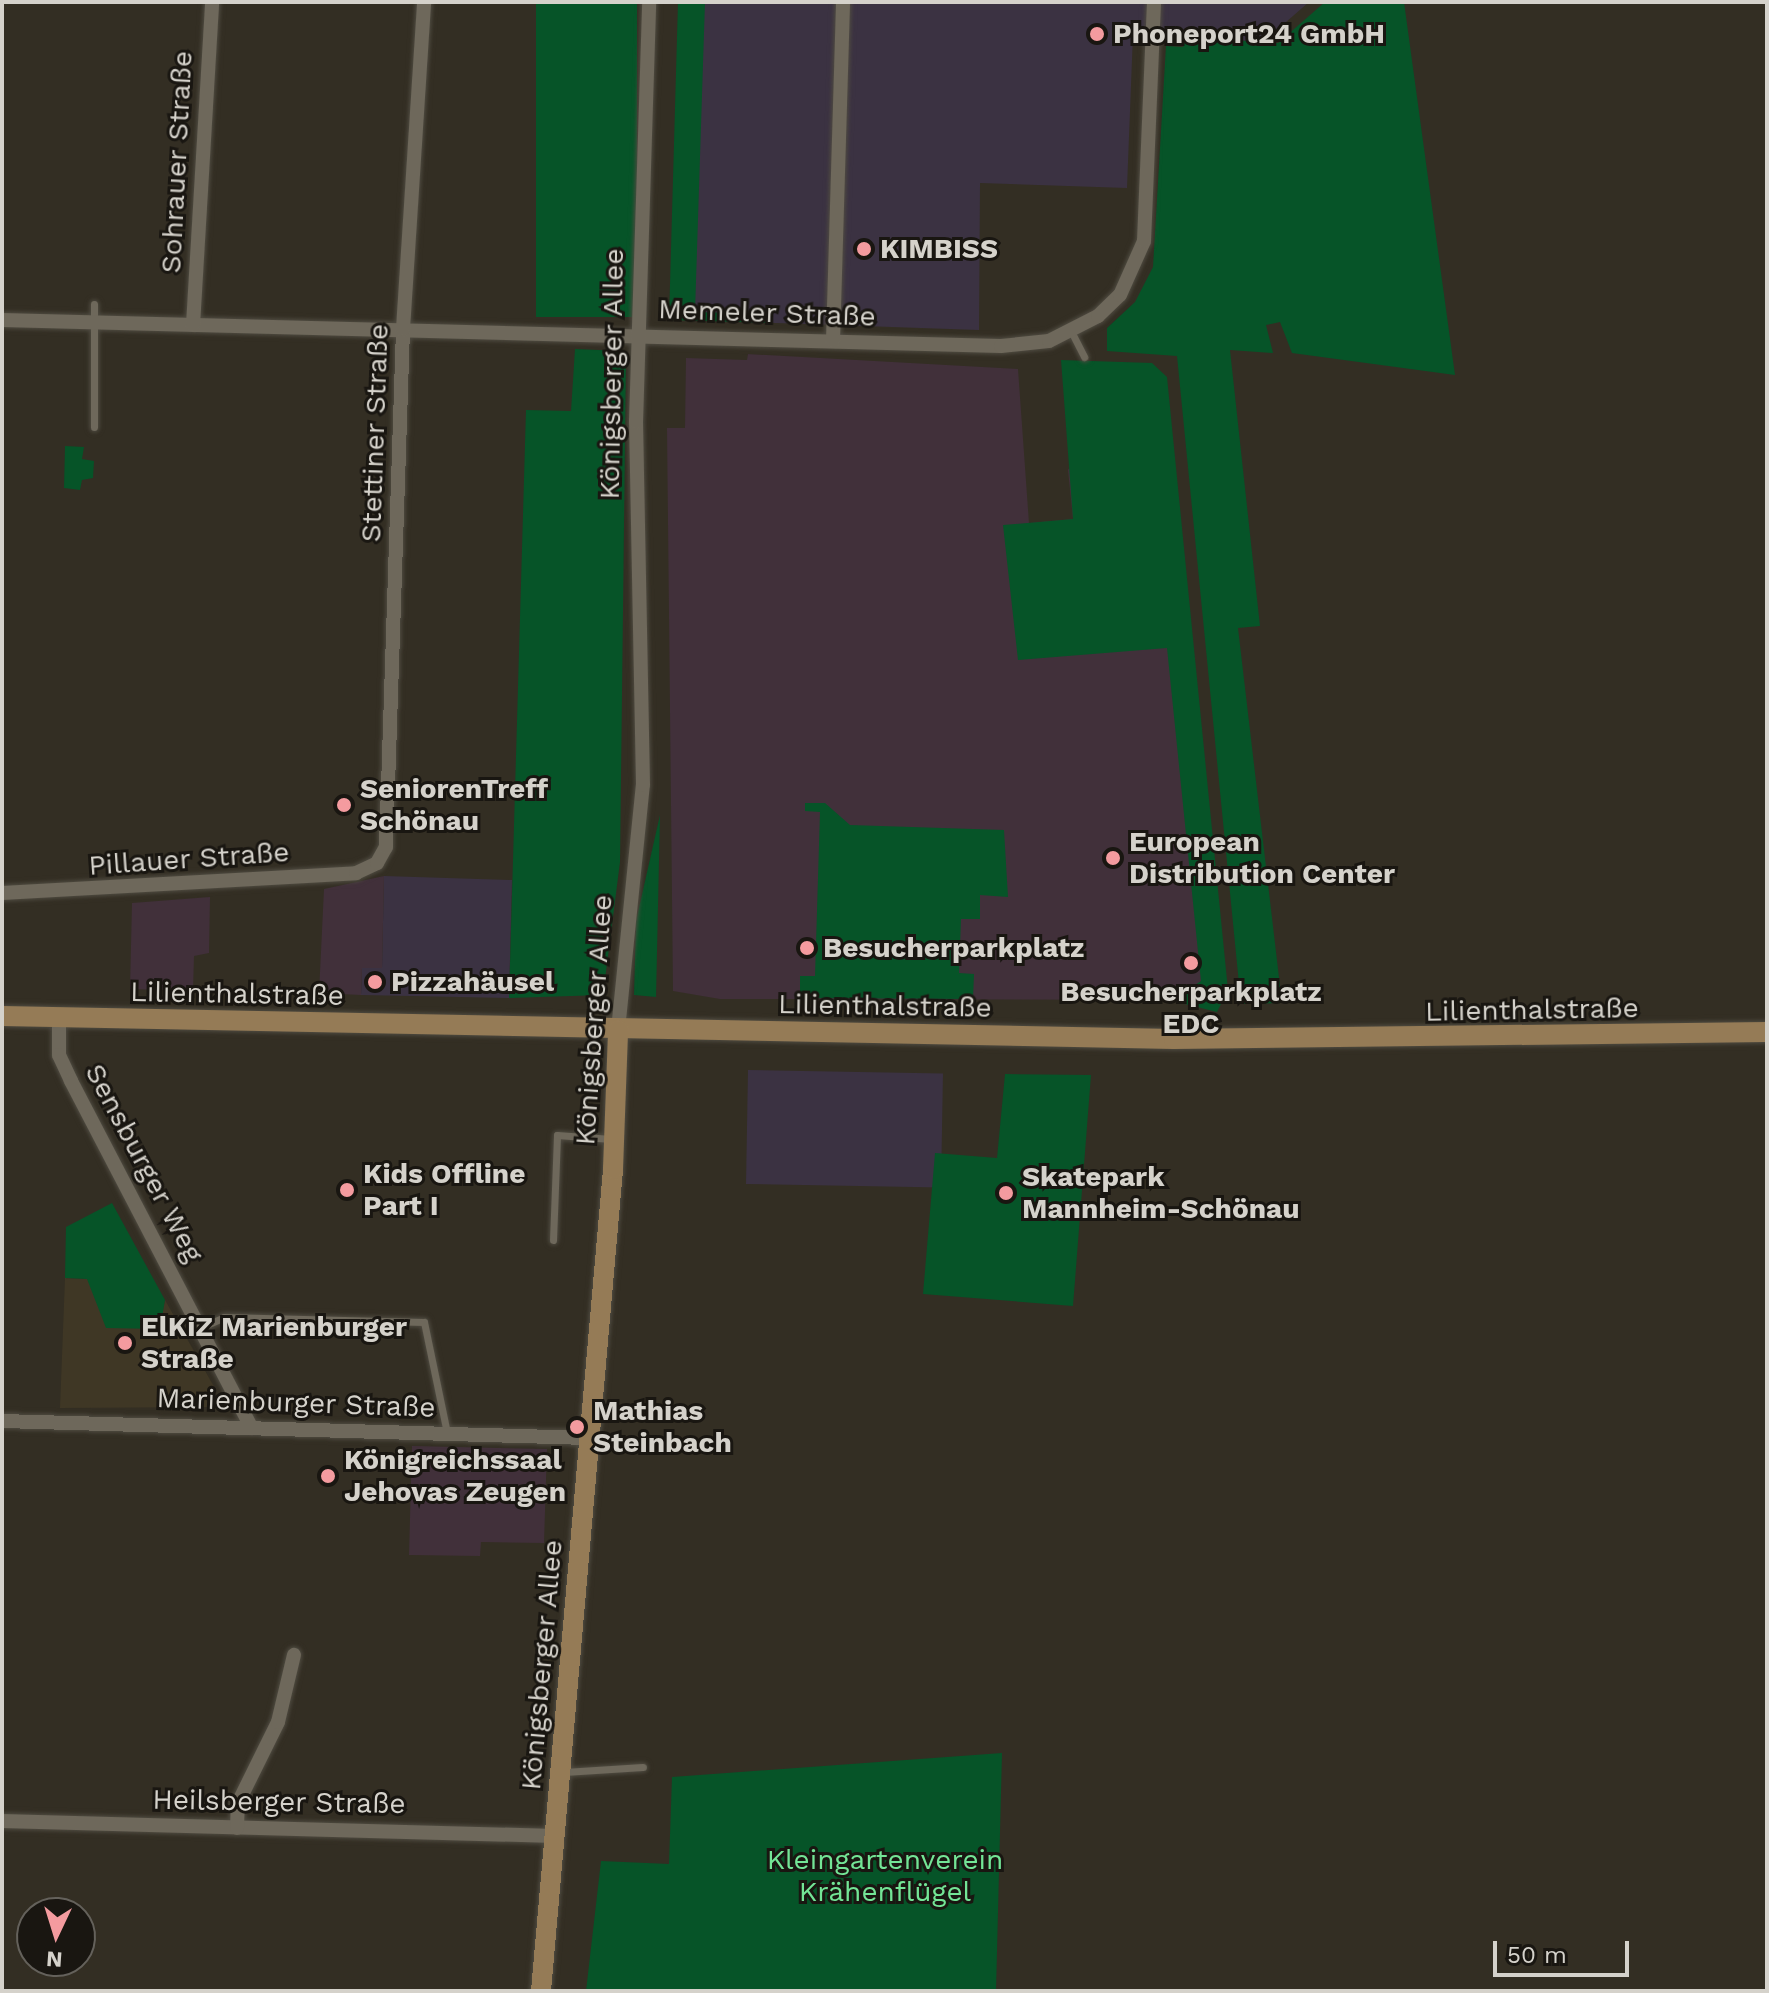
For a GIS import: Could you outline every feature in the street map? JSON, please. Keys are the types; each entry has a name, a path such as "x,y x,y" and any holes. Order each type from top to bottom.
{"street":[{"name":"Sohrauer Straße","path":"193,325 212,2"},
{"name":"Stettiner Straße","path":"377,863 388,828 403,329 424,2"},
{"name":"Königsberger Allee","path":"541,1991 614,1139 618,1030 643,785 637,334 649,2"},
{"path":"833,341 843,2"},
{"name":"Memeler Straße","path":"2,320 1025,346 1072,333 1120,295 1144,241 1154,2"},
{"name":"Pillauer Straße","path":"2,893 316,876 377,863"},
{"name":"Lilienthalstraße","path":"2,1016 618,1030 1407,1040 1767,1032"},
{"name":"Sensburger Weg","path":"59,1018 65,1068 252,1428"},
{"name":"Marienburger Straße","path":"2,1421 589,1438"},
{"path":"237,1828 238,1803 278,1722 294,1655"},
{"name":"Heilsberger Straße","path":"2,1821 555,1836"}],"lane":[{"path":"94,304 94,427"},
{"path":"1072,333 1084,357"},
{"path":"553,1240 557,1135 614,1139"},
{"path":"202,1327 224,1317 424,1322 447,1433"},
{"path":"562,1772 643,1767"}],"shaded area":[{"path":"700,2 1309,2 1263,42 1133,34 1127,188 980,183 979,330 685,320"},
{"path":"748,354 1018,369 1029,523 1073,519 1068,470 1129,372 1218,1000 720,999 673,991 667,428 685,428 686,358 747,360"},
{"path":"384,876 512,880 509,998 361,995 362,968 382,968"},
{"path":"384,876 382,968 362,968 361,995 319,993 324,889"},
{"path":"210,897 209,953 194,956 193,991 130,989 132,903"},
{"path":"748,1070 943,1073 941,1187 746,1184"},
{"name":"ElKiZ Marienburger Straße","path":"65,1278 87,1279 159,1329 165,1300 216,1390 213,1407 60,1408"},
{"path":"412,1446 547,1449 544,1543 481,1542 480,1556 409,1555"}],"green space":[{"path":"536,2 637,2 637,317 536,317"},
{"path":"678,2 705,2 695,312 770,314 770,323 669,320"},
{"path":"1325,2 1404,2 1455,375 1292,353 1280,322 1266,325 1273,353 1230,350 1260,626 1238,628 1282,1003 1241,1004 1177,356 1107,351 1107,328 1135,302 1153,267 1166,46 1183,47 1184,37 1278,43"},
{"path":"575,349 622,351 626,358 620,862 603,995 509,998 526,410 571,411"},
{"path":"1061,360 1152,363 1167,377 1228,990 1217,1012 1185,1004 1186,991 1201,981 1167,648 1018,660 1003,525 1073,519"},
{"path":"65,446 84,447 82,459 94,461 93,478 82,480 80,490 64,488"},
{"path":"805,803 825,803 850,825 1004,830 1008,897 980,895 980,919 961,919 959,973 974,974 973,999 800,998 800,976 815,976 820,812 805,811"},
{"path":"660,815 656,997 634,995 636,921"},
{"name":"Skatepark Mannheim-Schönau","path":"1005,1074 1091,1075 1073,1306 923,1294 935,1153 997,1158"},
{"path":"112,1203 165,1300 160,1329 106,1328 87,1279 65,1278 66,1227"},
{"name":"Kleingartenverein Krähenflügel","path":"1002,1753 996,1991 586,1991 601,1861 669,1864 672,1777"}],"place":[{"name":"Phoneport24 GmbH","path":"1097,34"},
{"name":"KIMBISS","path":"864,249"},
{"name":"SeniorenTreff Schönau","path":"344,805"},
{"name":"European Distribution Center","path":"1113,858"},
{"name":"Besucherparkplatz","path":"807,948"},
{"name":"Besucherparkplatz EDC","path":"1191,963"},
{"name":"Pizzahäusel","path":"375,982"},
{"name":"Kids Offline Part I","path":"347,1190"},
{"name":"Skatepark Mannheim-Schönau","path":"1006,1193"},
{"name":"ElKiZ Marienburger Straße","path":"125,1343"},
{"name":"Mathias Steinbach","path":"577,1427"},
{"name":"Königreichssaal Jehovas Zeugen","path":"328,1476"}]}
